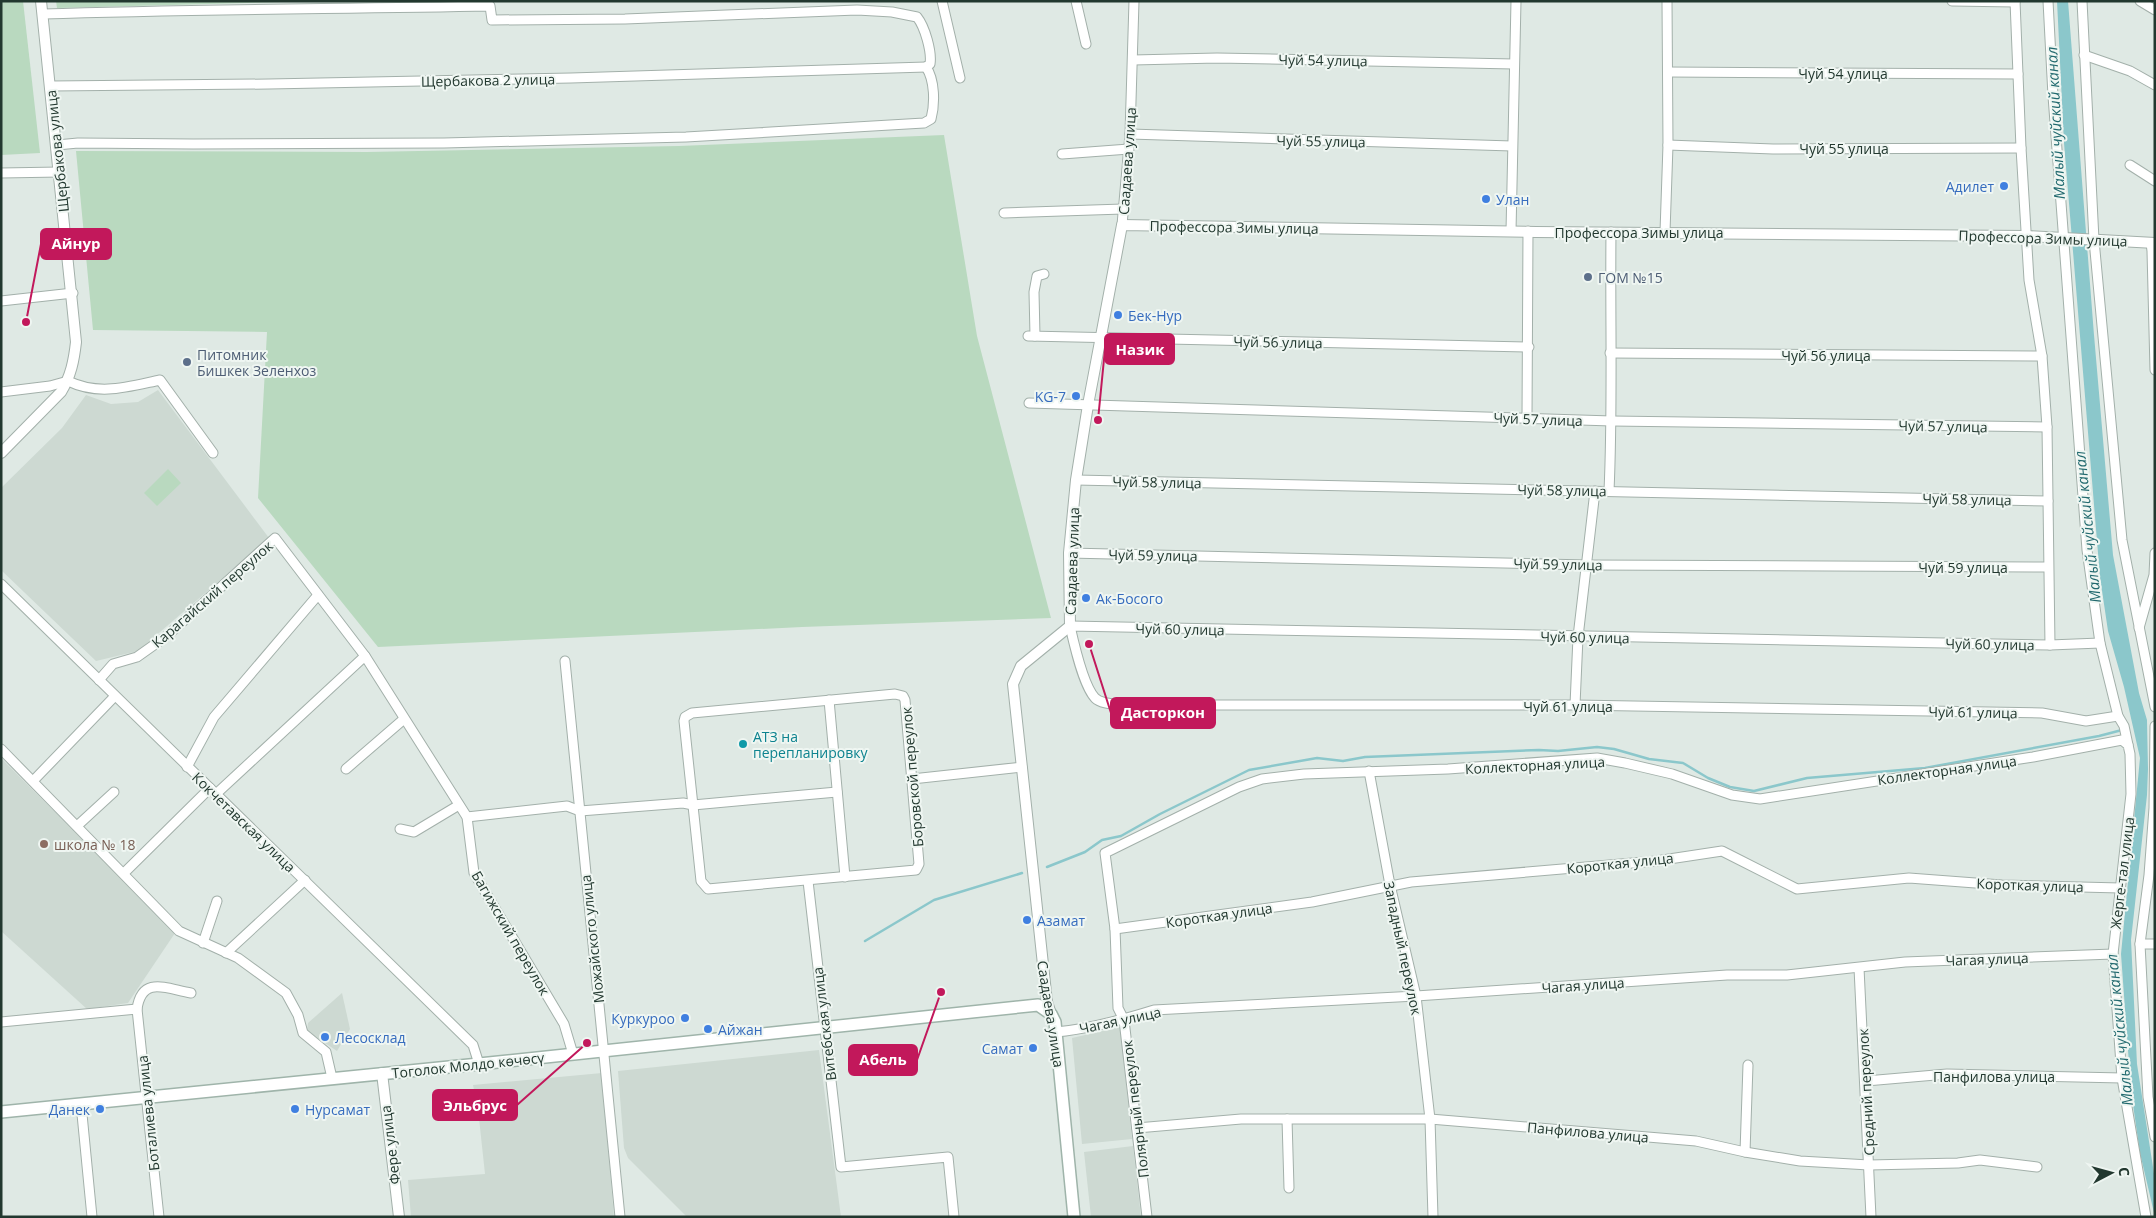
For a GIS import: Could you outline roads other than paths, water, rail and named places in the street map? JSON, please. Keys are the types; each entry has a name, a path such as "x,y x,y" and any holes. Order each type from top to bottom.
{"main road":[{"name":"Тоголок Молдо көчөсү","path":"1,1112 1038,1005 1051,1014"},
{"name":"Саадаева улица","path":"1051,1014 1055,1022 1074,1217"}],"street":[{"name":"Щербакова улица","path":"1,453 51,404 68,381 75,357 76,342 72,293 42,1"},
{"path":"942,1 960,78"},
{"path":"1076,1 1086,44"},
{"name":"Саадаева улица","path":"1051,1014 1047,1002 1013,684 1021,666 1070,626 1069,554 1076,480 1100,338 1122,225 1130,134 1134,1"},
{"path":"1511,231 1516,1"},
{"path":"1666,232 1668,145 1667,1"},
{"path":"1952,1 2015,1 2029,280 2042,356 2046,427 2050,645"},
{"path":"2048,1 2063,238 2087,550 2100,643 2118,716"},
{"path":"2082,1 2094,240 2122,540 2155,707"},
{"path":"2140,1 2155,10"},
{"path":"43,14 186,9 308,10 490,6 492,20 624,19 857,10 892,12 917,17 923,30 931,59 930,64 926,67 930,72 933,112 931,119 924,123 666,138 444,143 193,144 78,142 57,145"},
{"path":"2084,55 2130,71 2155,85"},
{"name":"Чуй 54 улица","path":"1133,60 1216,58 1514,64"},
{"name":"Щербакова 2 улица","path":"50,86 571,78 926,67"},
{"name":"Чуй 54 улица","path":"1668,72 2018,74"},
{"name":"Чуй 55 улица","path":"1130,134 1512,146"},
{"name":"Чуй 55 улица","path":"1668,145 1773,148 2021,148"},
{"path":"1062,154 1129,150"},
{"path":"2130,165 2155,181"},
{"path":"1,173 60,172"},
{"path":"1004,213 1123,210"},
{"name":"Профессора Зимы улица","path":"1122,225 2027,236 2153,243"},
{"path":"1527,418 1528,231"},
{"path":"1609,491 1612,421 1610,353 1611,232"},
{"path":"2153,243 2155,370"},
{"name":"Чуй 56 улица","path":"1044,274 1037,276 1034,292 1032,336 1528,348"},
{"path":"1,300 72,293"},
{"name":"Чуй 56 улица","path":"1610,353 2042,356"},
{"path":"1,392 50,386 68,381 83,388 100,390 160,380 213,453"},
{"name":"Чуй 57 улица","path":"1029,403 1612,421 2046,427"},
{"name":"Чуй 58 улица","path":"1076,480 2048,501"},
{"path":"1574,706 1578,636 1595,491"},
{"name":"Багижский переулок","path":"275,538 365,656 467,817 474,872 564,1024 573,1054"},
{"name":"Карагайский переулок","path":"98,680 113,664 137,657 168,635 275,538"},
{"path":"2139,630 2155,575 2155,553"},
{"name":"Чуй 59 улица","path":"1069,554 1587,564 2048,567"},
{"name":"Кокчетавская улица","path":"1,584 474,1045 480,1064"},
{"path":"187,767 214,717 318,595"},
{"name":"Чуй 60 улица","path":"1070,626 2050,645 2100,643"},
{"name":"Чуй 61 улица","path":"1070,626 1082,672 1095,698 1103,702 1122,705 1574,706 2042,713 2086,721 2118,716"},
{"path":"124,873 365,656"},
{"name":"Можайского улица","path":"565,661 620,1217"},
{"name":"Боровской переулок","path":"895,694 902,696 905,700 918,867 913,871 708,890 701,881 684,720 688,714 828,700 895,694"},
{"path":"33,781 115,696"},
{"path":"828,700 845,877"},
{"name":"Жерге-тал улица","path":"2118,716 2124,726 2131,794 2113,954 2122,1078 2146,1217"},
{"path":"346,769 404,719"},
{"path":"2155,726 2152,876 2140,944 2155,1137"},
{"name":"Коллекторная улица","path":"1105,853 1239,786 1262,779 1304,774 1448,769 1597,758 1672,774 1732,795 1760,799 2125,742"},
{"path":"1,749 124,873 179,932 238,958 286,993 298,1015 304,1033 326,1052 329,1058 332,1078"},
{"path":"912,779 1022,767"},
{"name":"Западный переулок","path":"1369,771 1390,886 1416,996 1430,1119 1433,1217"},
{"path":"77,826 114,792"},
{"path":"467,817 567,806 580,812 683,803 693,805 837,792"},
{"path":"400,828 414,832 459,805"},
{"name":"Короткая улица","path":"1115,929 1312,902 1411,882 1656,861 1722,851 1797,889 1909,878 2002,885 2120,888"},
{"name":"Полярный переулок","path":"1105,853 1115,929 1118,1008 1124,1020 1147,1217"},
{"path":"226,953 305,880"},
{"name":"Витебская улица","path":"808,881 841,1167 948,1157 954,1217"},
{"path":"203,943 217,901"},
{"path":"2140,944 2155,944"},
{"name":"Чагая улица","path":"1056,1032 1080,1030 1124,1020 1154,1010 1416,996 1728,975 1787,975 1905,962 2113,954"},
{"name":"Средний переулок","path":"1859,968 1866,1081 1870,1217"},
{"path":"1,1022 137,1009 140,995 149,987 191,993"},
{"name":"Боталиева улица","path":"137,1009 160,1217"},
{"path":"1745,1152 1748,1065"},
{"name":"Фере улица","path":"382,1073 398,1217"},
{"name":"Панфилова улица","path":"1866,1081 1947,1074 2122,1078"},
{"path":"81,1104 92,1217"},
{"name":"Панфилова улица","path":"1137,1128 1241,1119 1430,1119 1696,1141 1745,1152 1800,1160 1869,1165 1958,1163 1980,1160 2037,1167"},
{"path":"1287,1119 1290,1188"}],"water":[{"path":"2057,1 2068,1 2113,555 2139,693 2147,720 2147,795 2131,940 2137,1064 2155,1180 2155,1217 2140,1153 2131,1091 2121,954 2140,758 2124,687 2108,631 2100,577 2064,143"}],"waterway":[{"path":"1047,867 1085,852 1102,840 1121,836 1160,814 1249,770 1317,758 1343,761 1365,757 1539,750 1558,751 1597,747 1614,749 1649,759 1683,763 1708,778 1730,787 1754,791 1807,778 1925,768 2099,736 2122,730"},
{"path":"865,941 934,900 1022,873"}],"place":[{"name":"Адилет","path":"2004,186"},
{"name":"Улан","path":"1486,199"},
{"name":"ГОМ №15","path":"1588,277"},
{"name":"Бек-Нур","path":"1118,315"},
{"name":"Айнур","path":"26,322"},
{"name":"Питомник Бишкек Зеленхоз","path":"187,362"},
{"name":"KG-7","path":"1076,396"},
{"name":"Назик","path":"1098,420"},
{"name":"Ак-Босого","path":"1086,598"},
{"name":"Дасторкон","path":"1089,644"},
{"name":"АТЗ на перепланировку","path":"743,744"},
{"name":"школа № 18","path":"44,844"},
{"name":"Азамат","path":"1027,920"},
{"name":"Абель","path":"941,992"},
{"name":"Куркуроо","path":"685,1018"},
{"name":"Айжан","path":"708,1029"},
{"name":"Лесосклад","path":"325,1037"},
{"name":"Эльбрус","path":"587,1043"},
{"name":"Самат","path":"1033,1048"},
{"name":"Данек","path":"100,1109"},
{"name":"Нурсамат","path":"295,1109"}],"water label":[{"name":"Малый чуйский канал","path":"2055,123"},
{"name":"Малый чуйский канал","path":"2087,527"},
{"name":"Малый чуйский канал","path":"2119,1030"}]}
